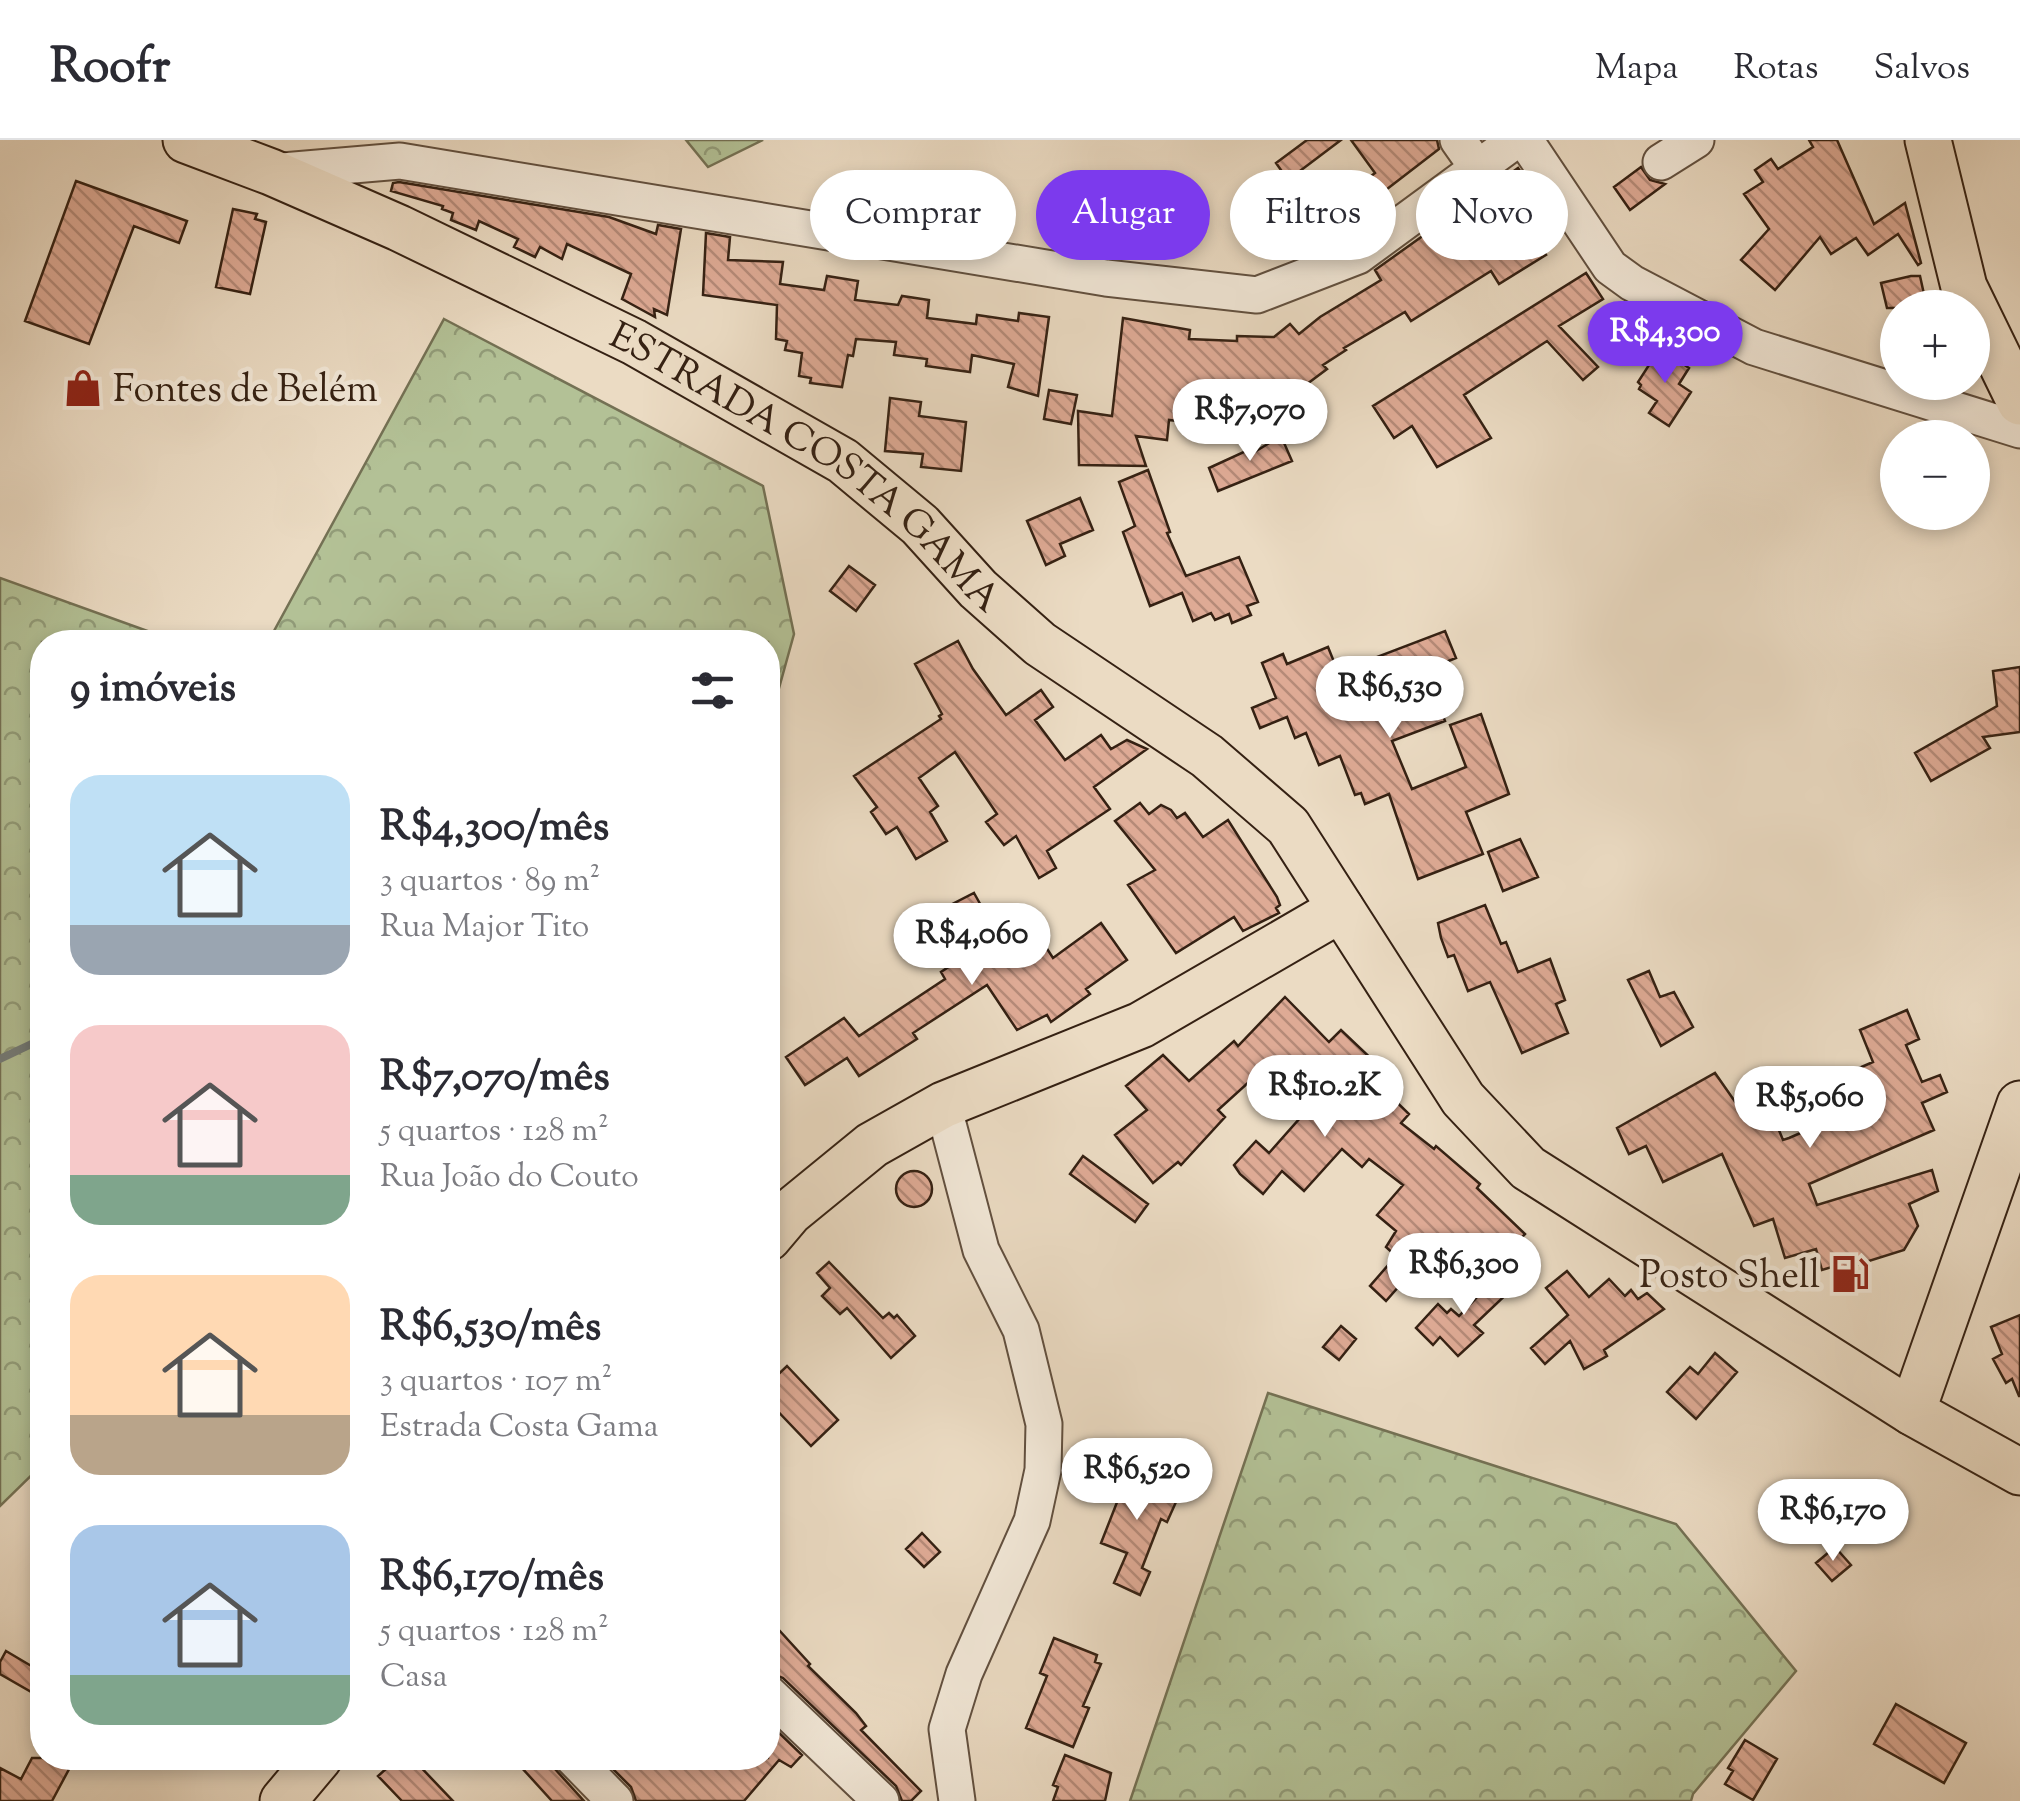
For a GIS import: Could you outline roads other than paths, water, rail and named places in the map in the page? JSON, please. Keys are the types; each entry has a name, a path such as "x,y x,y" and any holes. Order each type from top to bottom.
{"main road":[{"name":"ESTRADA COSTA GAMA","path":"186,140 399,228 634,342 843,460 920,525 978,589 1040,644 1207,756 1288,826 1462,1100 1528,1168 1912,1412 2020,1472"},
{"path":"1928,140 1964,287 2020,402"},
{"path":"780,1224 872,1145 943,1105 1141,1024 1341,909"},
{"path":"1912,1412 2020,1104"},
{"path":"282,1801 309,1770"}],"street":[{"path":"271,172 400,160 1106,278 1257,295 1358,256 1468,154 1516,140"},
{"path":"1525,140 1610,267 1632,283 1754,347 2020,430"},
{"path":"1661,162 1696,140"},
{"path":"943,1105 981,1250 1021,1330 1044,1424 1042,1470 1032,1522 964,1674 947,1729 957,1801"},
{"path":"780,1704 881,1801"},
{"path":"585,1770 615,1801"}],"waterway":[{"path":"0,1059 30,1045"}],"place":[{"name":"Fontes de Belém","path":"83,388"},
{"name":"Posto Shell","path":"1850,1274"}]}
